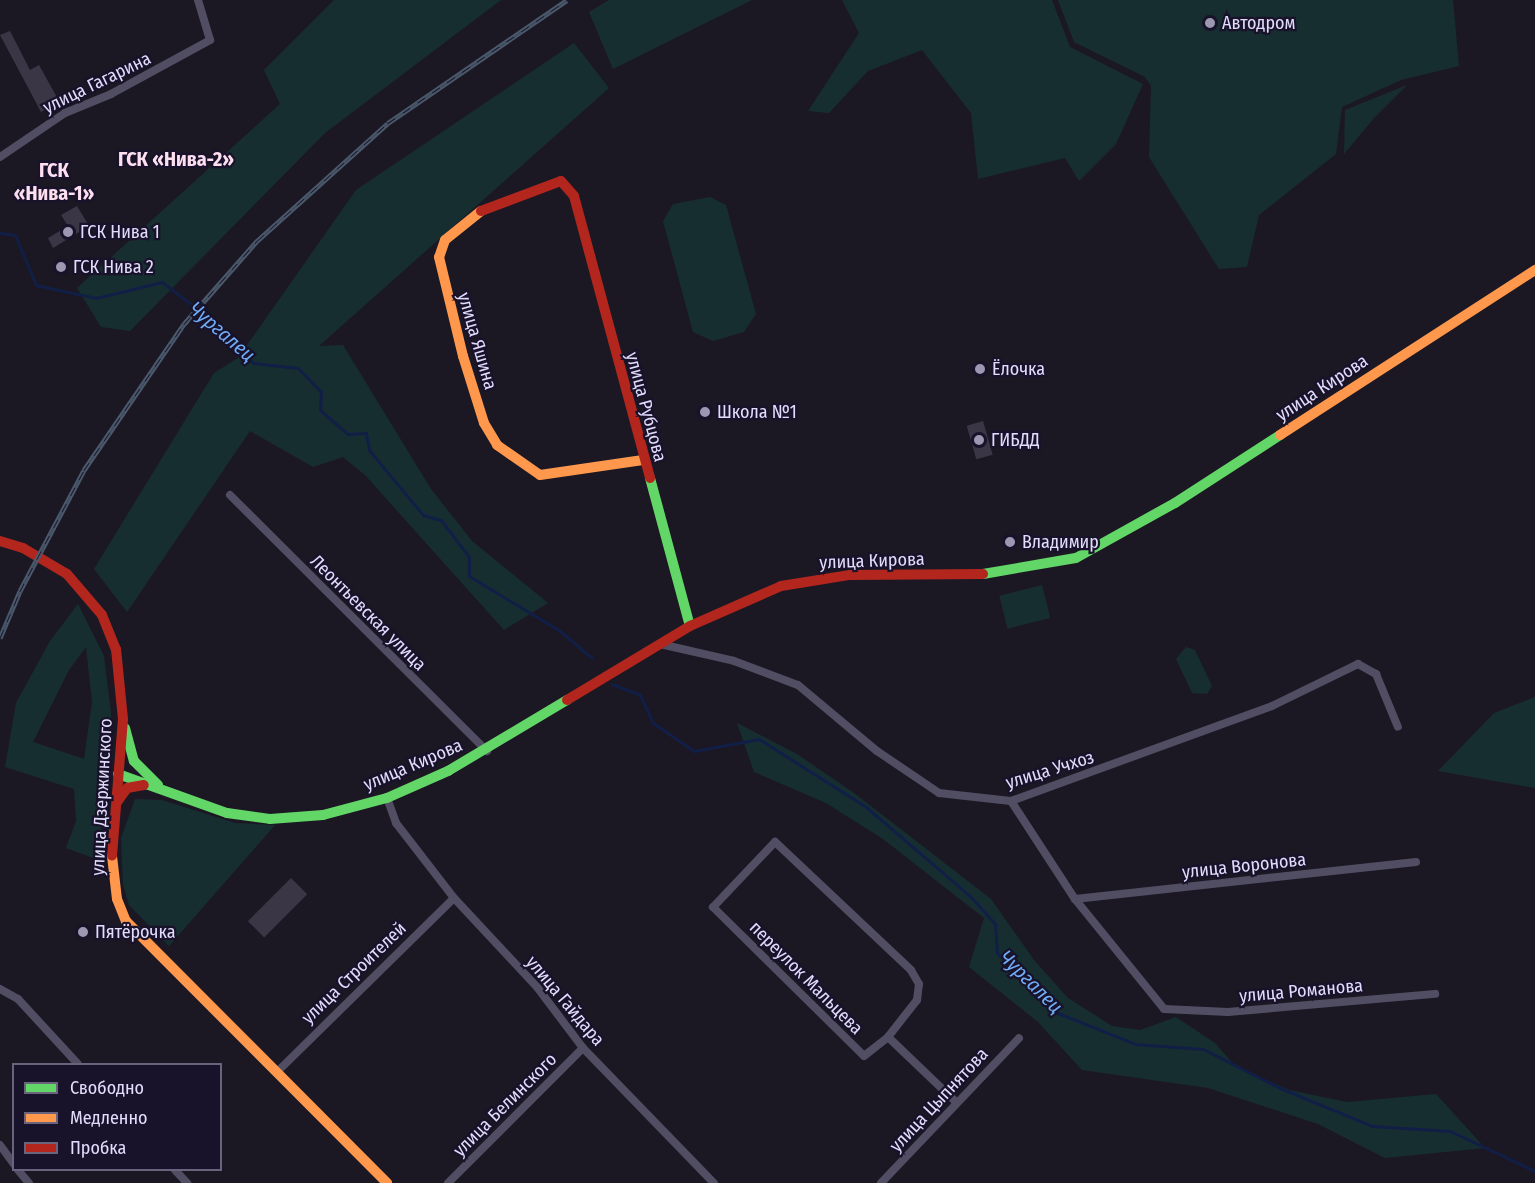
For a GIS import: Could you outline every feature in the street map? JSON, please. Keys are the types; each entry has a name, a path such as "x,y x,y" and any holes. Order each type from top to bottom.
{"main road":[{"name":"улица Яшина","path":"574,196 561,181 478,212 445,240 439,257 444,286 484,423 497,445 515,461 540,475 643,460"},
{"name":"улица Рубцова","path":"574,196 643,460 690,626"},
{"name":"улица Кирова","path":"118,774 226,813 270,819 323,814 387,798 487,751 690,626 781,586 807,580 850,575 984,574 1076,558 1175,502 1535,270"},
{"name":"улица Дзержинского","path":"0,541 52,564 102,615 120,669 123,719 115,805 113,882 126,921 387,1183"},
{"path":"123,719 134,761 147,777 172,794"},
{"path":"115,805 127,788 148,785"}],"street":[{"name":"улица Гагарина","path":"0,157 65,112 111,94 210,40 198,0"},
{"name":"Леонтьевская улица","path":"230,495 487,751"},
{"name":"улица Учхоз","path":"658,644 734,661 798,685 877,751 939,793 1011,801 1272,706 1358,663 1376,674 1398,727"},
{"name":"улица Гайдара","path":"387,798 396,823 454,898 537,987 583,1048 714,1183"},
{"path":"1011,801 1075,899"},
{"name":"переулок Мальцева","path":"775,842 911,970 919,984 917,1000 888,1037 864,1056 713,907 775,842"},
{"name":"улица Воронова","path":"1075,899 1416,862"},
{"name":"улица Строителей","path":"277,1072 454,898"},
{"name":"улица Романова","path":"1075,899 1158,1005 1169,1011 1228,1012 1435,994"},
{"path":"0,989 18,999 76,1063"},
{"name":"переулок Мальцева","path":"888,1037 957,1103"},
{"name":"улица Цыпнятова","path":"881,1183 1019,1038"},
{"name":"улица Белинского","path":"448,1183 583,1048"},
{"path":"0,1145 12,1161"},
{"path":"19,1171 30,1183"},
{"path":"176,1171 187,1183"}],"green space":[{"path":"334,0 501,0 325,133 130,331 101,327 77,288 280,104 264,70"},
{"path":"609,0 752,0 613,69 589,12"},
{"path":"842,0 1052,0 1070,47 1143,84 1116,144 1079,181 1065,158 978,179 971,113 922,50 868,71 829,113 808,111 859,33"},
{"path":"1058,0 1453,0 1459,66 1401,80 1342,107 1336,154 1259,215 1247,267 1219,269 1149,157 1151,86 1145,77 1074,42"},
{"path":"574,43 609,88 319,346 343,345 431,489 472,541 548,603 504,630 365,475 343,457 313,467 250,431 127,612 94,569 214,373 238,358 356,190"},
{"path":"1407,85 1374,118 1344,154 1345,110"},
{"path":"710,197 726,205 756,314 744,332 713,341 693,332 663,221 673,204"},
{"path":"1042,585 1050,618 1008,629 999,596"},
{"path":"78,604 104,656 111,713 112,755 96,859 66,848 76,821 74,789 5,767 16,703 50,641","holes":["86,647 92,702 84,759 33,742 69,670"]},
{"path":"1186,647 1195,650 1212,686 1207,694 1192,693 1176,659"},
{"path":"1535,697 1535,788 1438,771 1494,713"},
{"path":"737,723 797,754 854,793 991,899 1034,960 1068,998 1112,1026 1140,1030 1176,1017 1215,1043 1235,1066 1289,1090 1347,1102 1436,1094 1485,1148 1385,1158 1318,1124 1208,1088 1082,1070 1038,1022 969,967 984,918 883,839 826,803 754,772"},
{"path":"135,799 162,800 235,823 275,825 169,946 129,905 123,885 121,838"}],"building":[{"path":"10,31 30,70 39,65 59,101 41,112 0,35"},
{"name":"ГСК Нива 1","path":"77,206 89,226 53,248 48,238 68,226 61,215"},
{"name":"ГИБДД","path":"983,421 993,455 976,459 967,426"},
{"path":"291,878 307,894 264,937 248,921"}],"waterway":[{"name":"Чургалец","path":"0,233 15,235 36,285 96,298 162,282 209,318 253,363 298,368 321,392 320,410 348,434 366,433 369,450 423,515 441,520 469,557 469,576 560,631 592,658"},
{"name":"Чургалец","path":"612,684 640,695 653,723 694,751 759,739 866,807 970,896 995,924 997,953 1058,1013 1135,1044 1203,1049 1280,1088 1372,1126 1450,1131 1535,1171"}],"railway":[{"path":"0,638 20,591 84,470 184,324 257,241 388,123 567,0"}],"traffic: fast":[{"path":"983,574 1076,558 1175,503 1280,435"},
{"path":"650,478 690,626"},
{"path":"118,774 227,813 270,819 323,815 387,798 448,771 567,700"},
{"path":"125,728 134,761 158,785"}],"traffic: slow":[{"path":"481,211 445,240 439,257 463,356 484,423 497,445 540,475 643,460"},
{"path":"1280,435 1535,270"},
{"path":"112,856 117,899 126,921 387,1183"}],"traffic: jam":[{"path":"481,211 561,181 574,196 650,478"},
{"path":"0,541 23,548 67,574 102,615 116,649 123,719 112,856"},
{"path":"567,700 690,626 781,586 850,575 983,574"},
{"path":"117,802 127,788 144,785"}],"place":[{"name":"Автодром","path":"1210,23"},
{"name":"ГСК Нива 1","path":"68,232"},
{"name":"ГСК Нива 2","path":"61,267"},
{"name":"Ёлочка","path":"980,369"},
{"name":"Школа №1","path":"705,412"},
{"name":"ГИБДД","path":"979,440"},
{"name":"Владимир","path":"1010,542"},
{"name":"Пятёрочка","path":"83,932"}],"district":[{"name":"ГСК «Нива-2»","path":"176,159"},
{"name":"ГСК «Нива-1»","path":"54,182"}]}
